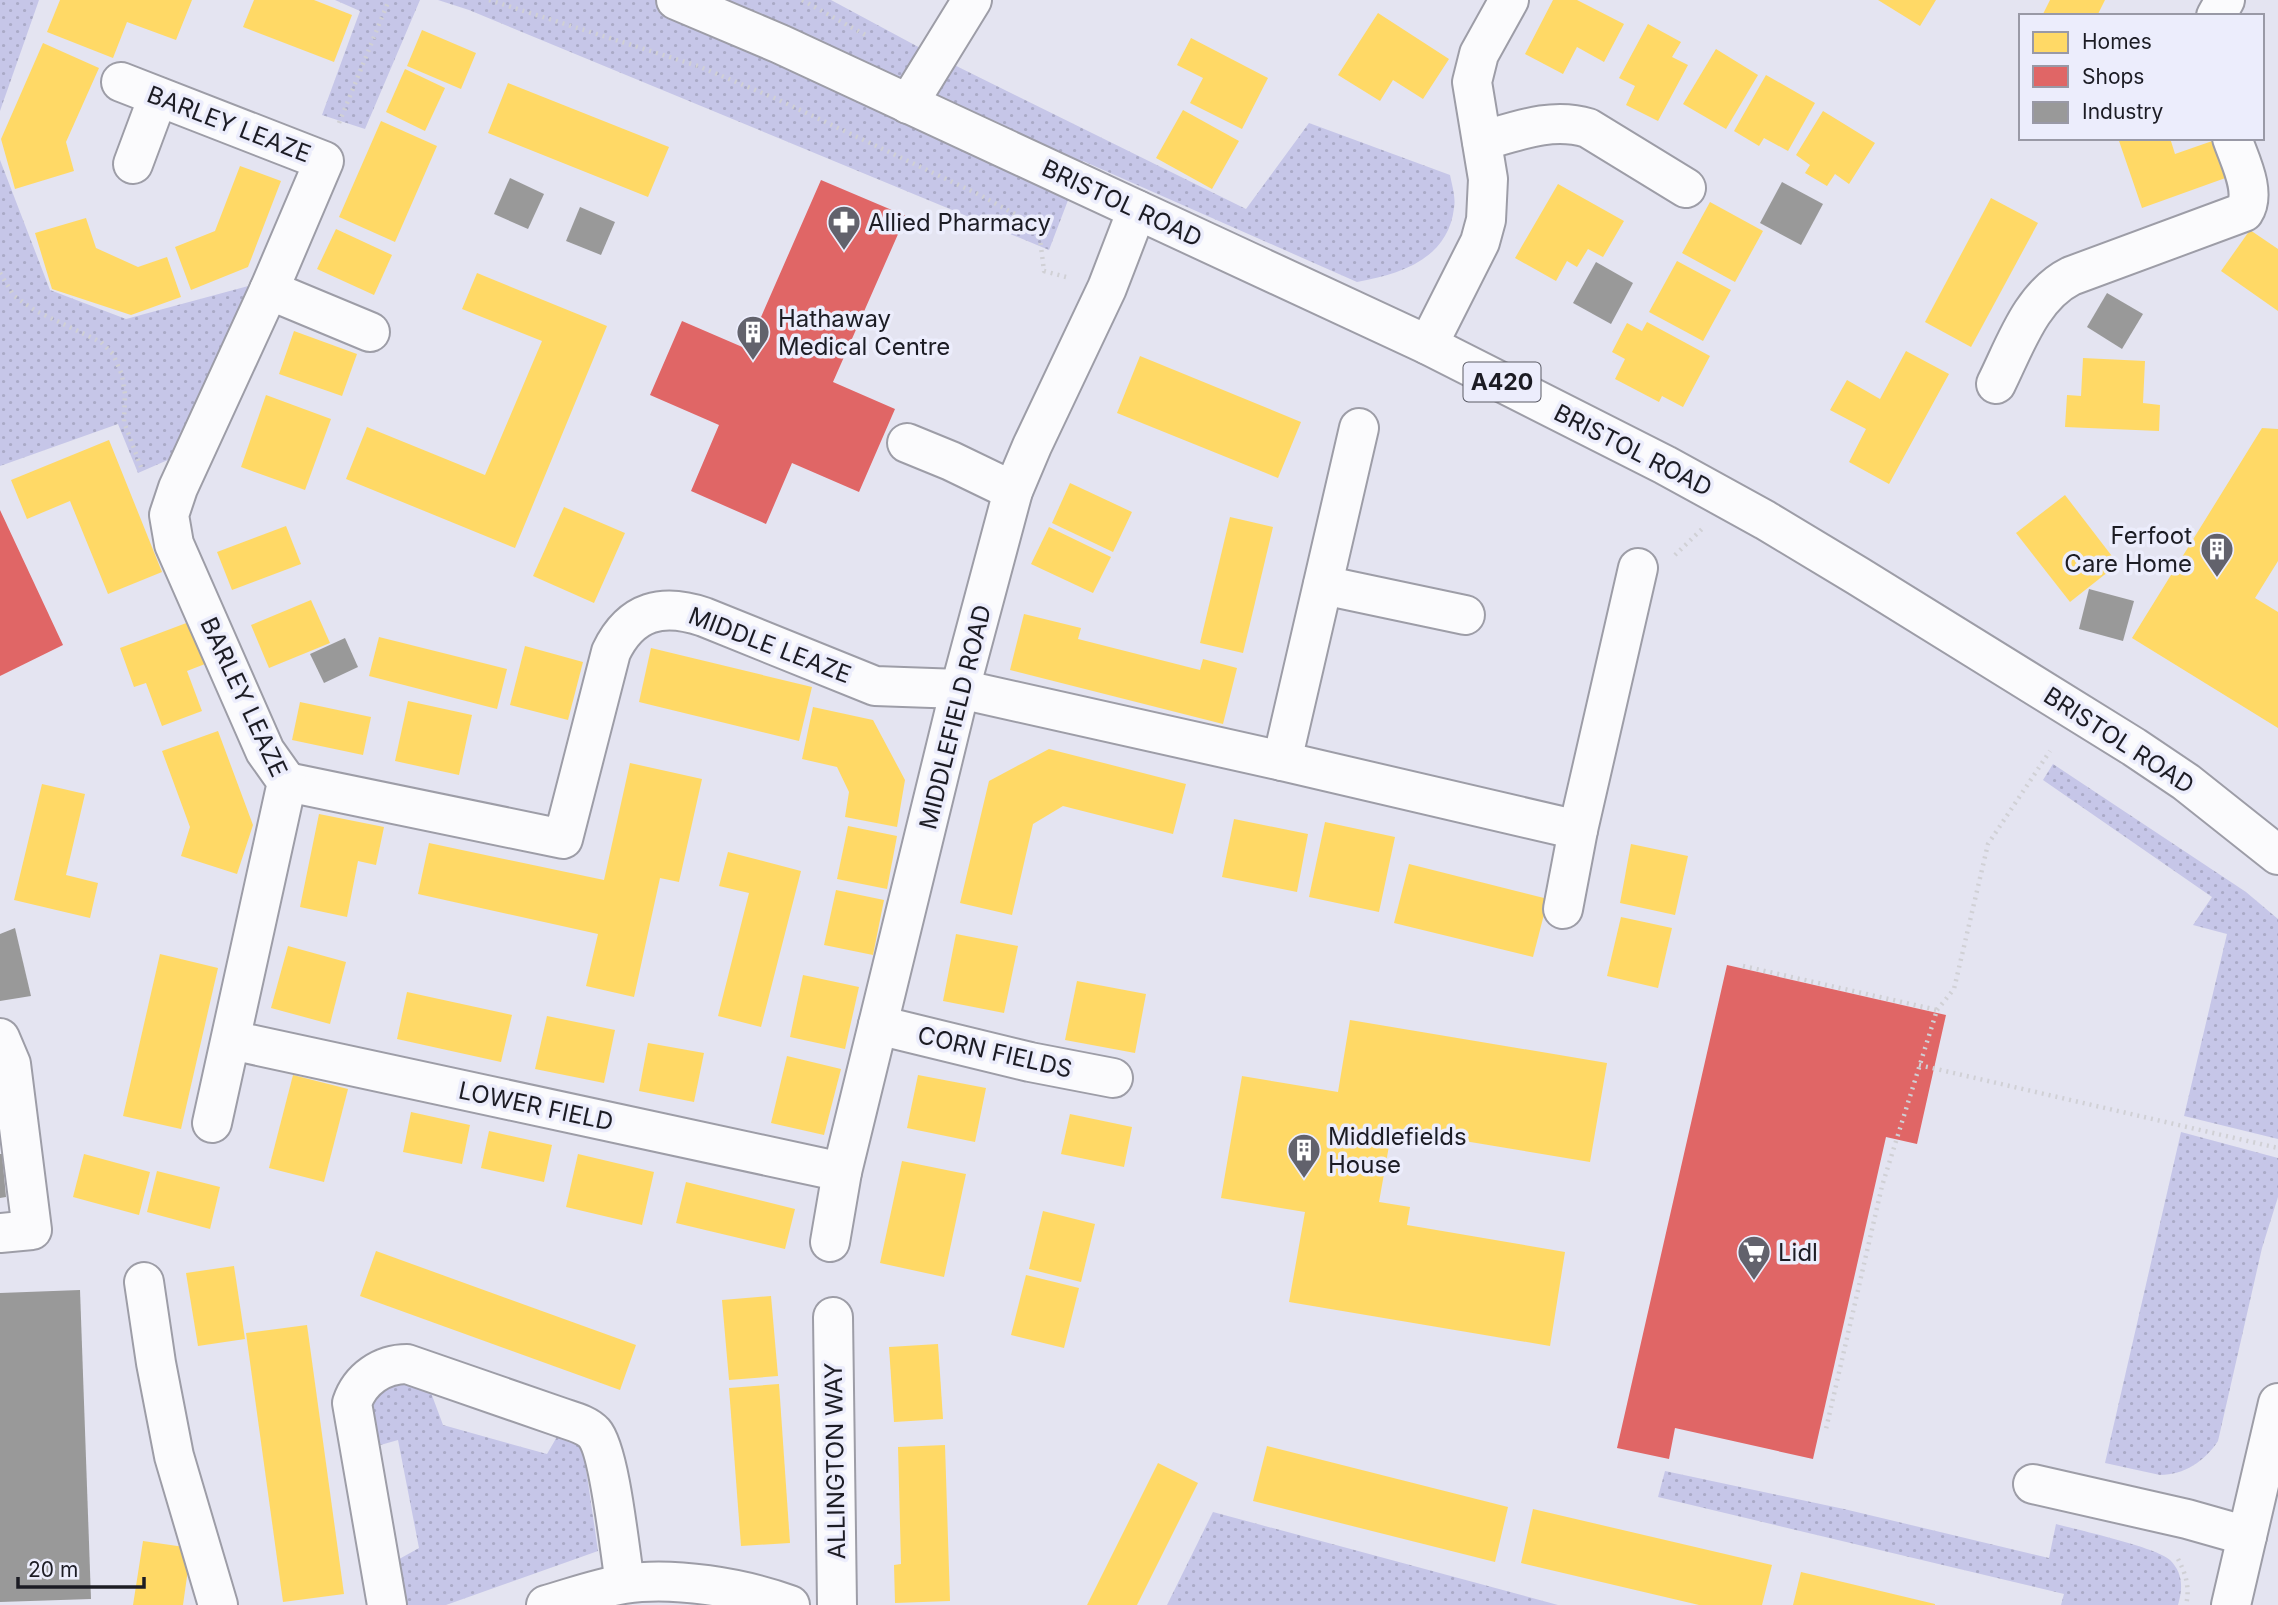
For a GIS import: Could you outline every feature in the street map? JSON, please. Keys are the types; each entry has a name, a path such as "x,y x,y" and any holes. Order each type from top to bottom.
{"street":[{"name":"BRISTOL ROAD","path":"676,0 908,104 1428,345 1665,465 1811,548 2186,782 2278,855"},
{"path":"908,104 972,0"},
{"path":"1428,345 1480,242 1483,230 1488,179 1472,82 1486,41 1509,0"},
{"name":"BARLEY LEAZE","path":"121,82 324,161 169,515 174,544 265,751 287,782 212,1123"},
{"path":"133,164 158,97"},
{"path":"1482,141 1548,123 1576,124 1588,128 1686,188"},
{"path":"1996,384 2037,305 2055,284 2244,212 2249,195 2233,140"},
{"name":"MIDDLEFIELD ROAD","path":"830,1242 842,1172 960,688 1013,491 1107,288 1136,210"},
{"path":"269,290 370,332"},
{"path":"1282,761 1359,428"},
{"path":"907,443 951,460 1013,491"},
{"path":"1563,909 1578,830 1639,568"},
{"path":"1323,585 1465,615"},
{"name":"MIDDLE LEAZE","path":"287,782 563,839 611,652 618,638 629,626 654,611 669,609 704,617 875,687 960,688 1578,830"},
{"name":"CORN FIELDS","path":"878,1025 1030,1062 1112,1078"},
{"path":"0,1038 11,1064 32,1230 0,1233"},
{"name":"LOWER FIELD","path":"231,1040 842,1172"},
{"path":"144,1282 174,1455 218,1605"},
{"name":"ALLINGTON WAY","path":"833,1317 837,1605"},
{"path":"387,1605 352,1403 355,1394 369,1377 395,1365 407,1364 591,1430 606,1460 625,1583"},
{"path":"2231,1605 2247,1536 2267,1499 2278,1403"},
{"path":"2033,1484 2187,1519 2247,1536"},
{"path":"546,1605 625,1583 685,1582 727,1588 789,1605"}],"path":[{"path":"324,161 388,0"},
{"path":"489,0 698,66 779,100 980,195 1022,218 1040,239 1044,271 1107,288"},
{"path":"0,273 14,296 100,342 113,354 122,376 125,394 124,422 150,488 174,500"},
{"path":"1826,1429 1882,1186 1937,1010 1954,989 1988,844 2050,751"},
{"path":"1744,966 1937,1010"},
{"path":"1919,1065 2278,1148"}],"shaded area":[{"path":"0,0 39,0 0,111"},
{"path":"335,0 420,0 365,129 322,115 360,11"},
{"path":"438,0 831,0 924,50 1246,209 1309,123 1450,175 1454,208 1450,225 1432,252 1405,269 1357,282 1083,161 1049,250 469,10"},
{"path":"0,160 50,290 126,319 252,285 170,459 138,473 118,424 0,466"},
{"path":"2053,764 2246,892 2278,919 2278,1139 2184,1116 2227,934 2193,925 2212,897 2043,780"},
{"path":"2181,1132 2278,1158 2278,1197 2262,1248 2218,1441 2207,1455 2193,1466 2177,1473 2160,1475 2105,1463"},
{"path":"408,1380 430,1390 443,1425 547,1454 558,1435 568,1436 583,1448 598,1551 446,1605 402,1605 392,1563 419,1548 398,1440 370,1448 369,1398 383,1383"},
{"path":"1665,1471 1844,1509 2049,1558 2056,1524 2134,1544 2162,1555 2170,1560 2177,1570 2181,1581 2180,1599 2178,1605 2061,1605 2064,1594 1658,1497"},
{"path":"1213,1512 1558,1605 1167,1605"}],"building: Homes":[{"path":"60,0 192,0 176,40 127,22 113,58 47,32"},
{"path":"254,0 314,0 352,15 334,62 243,27"},
{"path":"1553,0 1577,0 1624,24 1604,62 1577,47 1563,74 1525,54"},
{"path":"1878,0 1936,0 1920,26"},
{"path":"2050,0 2105,0 2098,14 2043,14"},
{"path":"1378,13 1449,59 1423,99 1393,80 1380,101 1338,75"},
{"path":"1648,24 1681,42 1672,57 1688,65 1658,121 1626,105 1635,86 1619,78"},
{"path":"422,30 476,53 461,89 407,66"},
{"path":"1191,38 1268,78 1242,129 1190,103 1203,78 1177,65"},
{"path":"43,43 99,68 66,142 74,171 15,189 1,139"},
{"path":"1716,49 1758,75 1726,129 1683,104"},
{"path":"405,69 445,88 425,131 386,112"},
{"path":"1766,75 1815,103 1788,151 1764,138 1759,146 1734,131"},
{"path":"508,83 669,147 648,197 488,133"},
{"path":"1183,110 1239,141 1212,189 1156,158"},
{"path":"1823,111 1875,143 1849,184 1835,174 1827,186 1805,173 1810,165 1796,155"},
{"path":"381,121 437,146 395,242 339,217"},
{"path":"2119,140 2171,140 2175,154 2218,140 2231,176 2142,208"},
{"path":"240,166 281,181 248,267 191,290 175,247 215,231"},
{"path":"1558,184 1624,221 1603,257 1588,249 1577,267 1567,261 1556,281 1515,258"},
{"path":"1991,198 2038,223 1971,347 1925,322"},
{"path":"1710,202 1763,231 1735,282 1682,253"},
{"path":"86,218 96,248 138,267 167,257 181,297 131,315 52,289 35,233"},
{"path":"336,229 392,255 374,295 317,269"},
{"path":"2250,230 2278,249 2278,311 2221,271"},
{"path":"1677,261 1731,290 1703,341 1649,312"},
{"path":"477,273 607,326 515,548 346,479 367,427 485,475 542,341 462,309"},
{"path":"1647,322 1710,356 1683,407 1662,396 1659,402 1615,379 1625,359 1612,352 1627,323 1642,331"},
{"path":"294,331 357,354 342,396 279,374"},
{"path":"1906,351 1949,374 1889,484 1849,462 1866,429 1830,410 1847,380 1880,399"},
{"path":"1140,356 1301,422 1278,478 1117,413"},
{"path":"2083,358 2145,361 2143,403 2160,405 2159,431 2065,427 2067,395 2081,396"},
{"path":"266,395 331,419 305,490 241,467"},
{"name":"Ferfoot Care Home","path":"2262,428 2278,429 2278,561 2255,598 2278,612 2278,728 2132,638"},
{"path":"109,440 162,572 108,594 70,501 27,519 11,480"},
{"path":"1070,483 1132,512 1113,552 1052,523"},
{"path":"2065,495 2118,564 2070,602 2016,533"},
{"path":"564,507 625,533 594,603 533,576"},
{"path":"1230,517 1273,527 1243,653 1200,643"},
{"path":"286,526 301,564 232,590 217,552"},
{"path":"1049,527 1111,557 1093,593 1031,564"},
{"path":"311,600 330,643 269,668 251,625"},
{"path":"1024,614 1081,628 1078,639 1200,670 1203,659 1237,668 1223,724 1010,670"},
{"path":"189,622 205,664 187,671 202,711 162,726 146,683 134,687 120,648"},
{"path":"379,637 507,669 497,709 369,676"},
{"path":"525,646 583,662 568,720 510,705"},
{"path":"651,648 812,687 799,741 639,702"},
{"path":"408,701 472,715 459,775 395,761"},
{"path":"300,702 371,717 363,755 292,740"},
{"path":"813,707 873,720 905,780 897,827 845,817 849,792 837,767 802,759"},
{"path":"218,731 253,825 237,874 181,856 190,827 162,751"},
{"path":"1049,749 1186,784 1173,834 1063,806 1033,824 1012,915 960,903 989,781"},
{"path":"630,763 702,779 679,882 660,878 634,997 586,986 598,934 418,894 429,843 604,880"},
{"path":"42,784 85,794 66,875 98,883 90,918 14,900"},
{"path":"319,814 384,827 376,865 358,861 347,917 300,907"},
{"path":"1234,819 1308,834 1297,892 1222,877"},
{"path":"1325,822 1395,837 1379,912 1309,897"},
{"path":"848,826 897,836 887,889 837,879"},
{"path":"1631,844 1688,856 1675,915 1620,903"},
{"path":"728,852 801,871 761,1027 718,1016 749,893 719,886"},
{"path":"1409,864 1548,899 1533,957 1394,923"},
{"path":"836,890 884,900 873,955 824,945"},
{"path":"1621,917 1672,928 1658,988 1607,976"},
{"path":"956,934 1018,946 1004,1013 943,1001"},
{"path":"288,946 346,962 330,1024 271,1008"},
{"path":"160,954 218,968 181,1129 123,1116"},
{"path":"803,975 859,987 845,1049 790,1037"},
{"path":"1077,981 1146,994 1135,1053 1065,1040"},
{"path":"407,992 512,1015 501,1062 397,1039"},
{"path":"547,1016 615,1030 604,1083 535,1069"},
{"name":"Middlefields House","path":"1350,1020 1607,1063 1590,1162 1392,1129 1379,1202 1410,1207 1407,1225 1565,1252 1550,1346 1289,1302 1305,1212 1221,1198 1242,1076 1338,1092"},
{"path":"648,1043 704,1053 694,1102 639,1091"},
{"path":"787,1056 841,1069 824,1135 771,1123"},
{"path":"293,1075 348,1089 324,1182 269,1168"},
{"path":"918,1075 986,1088 975,1142 907,1128"},
{"path":"411,1112 470,1125 462,1164 403,1152"},
{"path":"1070,1114 1132,1127 1124,1167 1061,1154"},
{"path":"489,1131 552,1145 544,1182 481,1168"},
{"path":"84,1154 150,1172 139,1215 73,1197"},
{"path":"578,1154 654,1172 642,1225 566,1207"},
{"path":"902,1161 966,1174 944,1277 880,1263"},
{"path":"157,1171 220,1187 210,1229 147,1212"},
{"path":"686,1182 795,1209 785,1249 676,1223"},
{"path":"1043,1211 1095,1224 1081,1282 1029,1269"},
{"path":"376,1251 636,1345 620,1390 360,1296"},
{"path":"234,1266 245,1339 198,1346 186,1273"},
{"path":"1026,1275 1079,1288 1064,1348 1011,1335"},
{"path":"771,1296 778,1376 729,1380 722,1300"},
{"path":"307,1325 344,1594 283,1602 246,1333"},
{"path":"938,1344 943,1419 894,1422 889,1347"},
{"path":"779,1384 790,1543 741,1546 729,1388"},
{"path":"945,1445 950,1601 895,1603 894,1565 901,1564 898,1447"},
{"path":"1267,1446 1508,1507 1495,1562 1253,1501"},
{"path":"1158,1463 1198,1483 1137,1605 1087,1605"},
{"path":"1533,1509 1772,1565 1762,1605 1699,1605 1521,1563"},
{"path":"143,1541 191,1548 183,1605 133,1605"},
{"path":"1801,1572 1935,1604 1935,1605 1793,1605"}],"building: Shops":[{"name":"Hathaway Medical Centre","path":"821,180 906,216 833,382 895,409 859,492 792,463 766,524 691,491 719,425 650,395 682,321 747,349"},
{"path":"0,510 63,645 0,676"},
{"name":"Lidl","path":"1727,965 1946,1015 1917,1144 1886,1137 1813,1459 1675,1428 1669,1459 1617,1448"}],"building: Industry":[{"path":"510,178 544,194 528,229 494,214"},
{"path":"1782,182 1823,204 1801,245 1760,223"},
{"path":"580,207 615,222 601,255 566,241"},
{"path":"1596,262 1633,283 1611,324 1573,303"},
{"path":"2107,293 2143,314 2122,349 2087,327"},
{"path":"2089,589 2134,601 2123,641 2079,629"},
{"path":"345,638 358,667 324,683 310,654"},
{"path":"15,928 31,996 0,1001 0,934"},
{"path":"0,1154 6,1197 0,1198"},
{"path":"80,1290 91,1599 0,1602 0,1293"}],"place":[{"name":"Allied Pharmacy","path":"844,252"},
{"name":"Hathaway Medical Centre","path":"753,362"},
{"name":"Ferfoot Care Home","path":"2217,579"},
{"name":"Middlefields House","path":"1304,1180"},
{"name":"Lidl","path":"1754,1282"}]}
